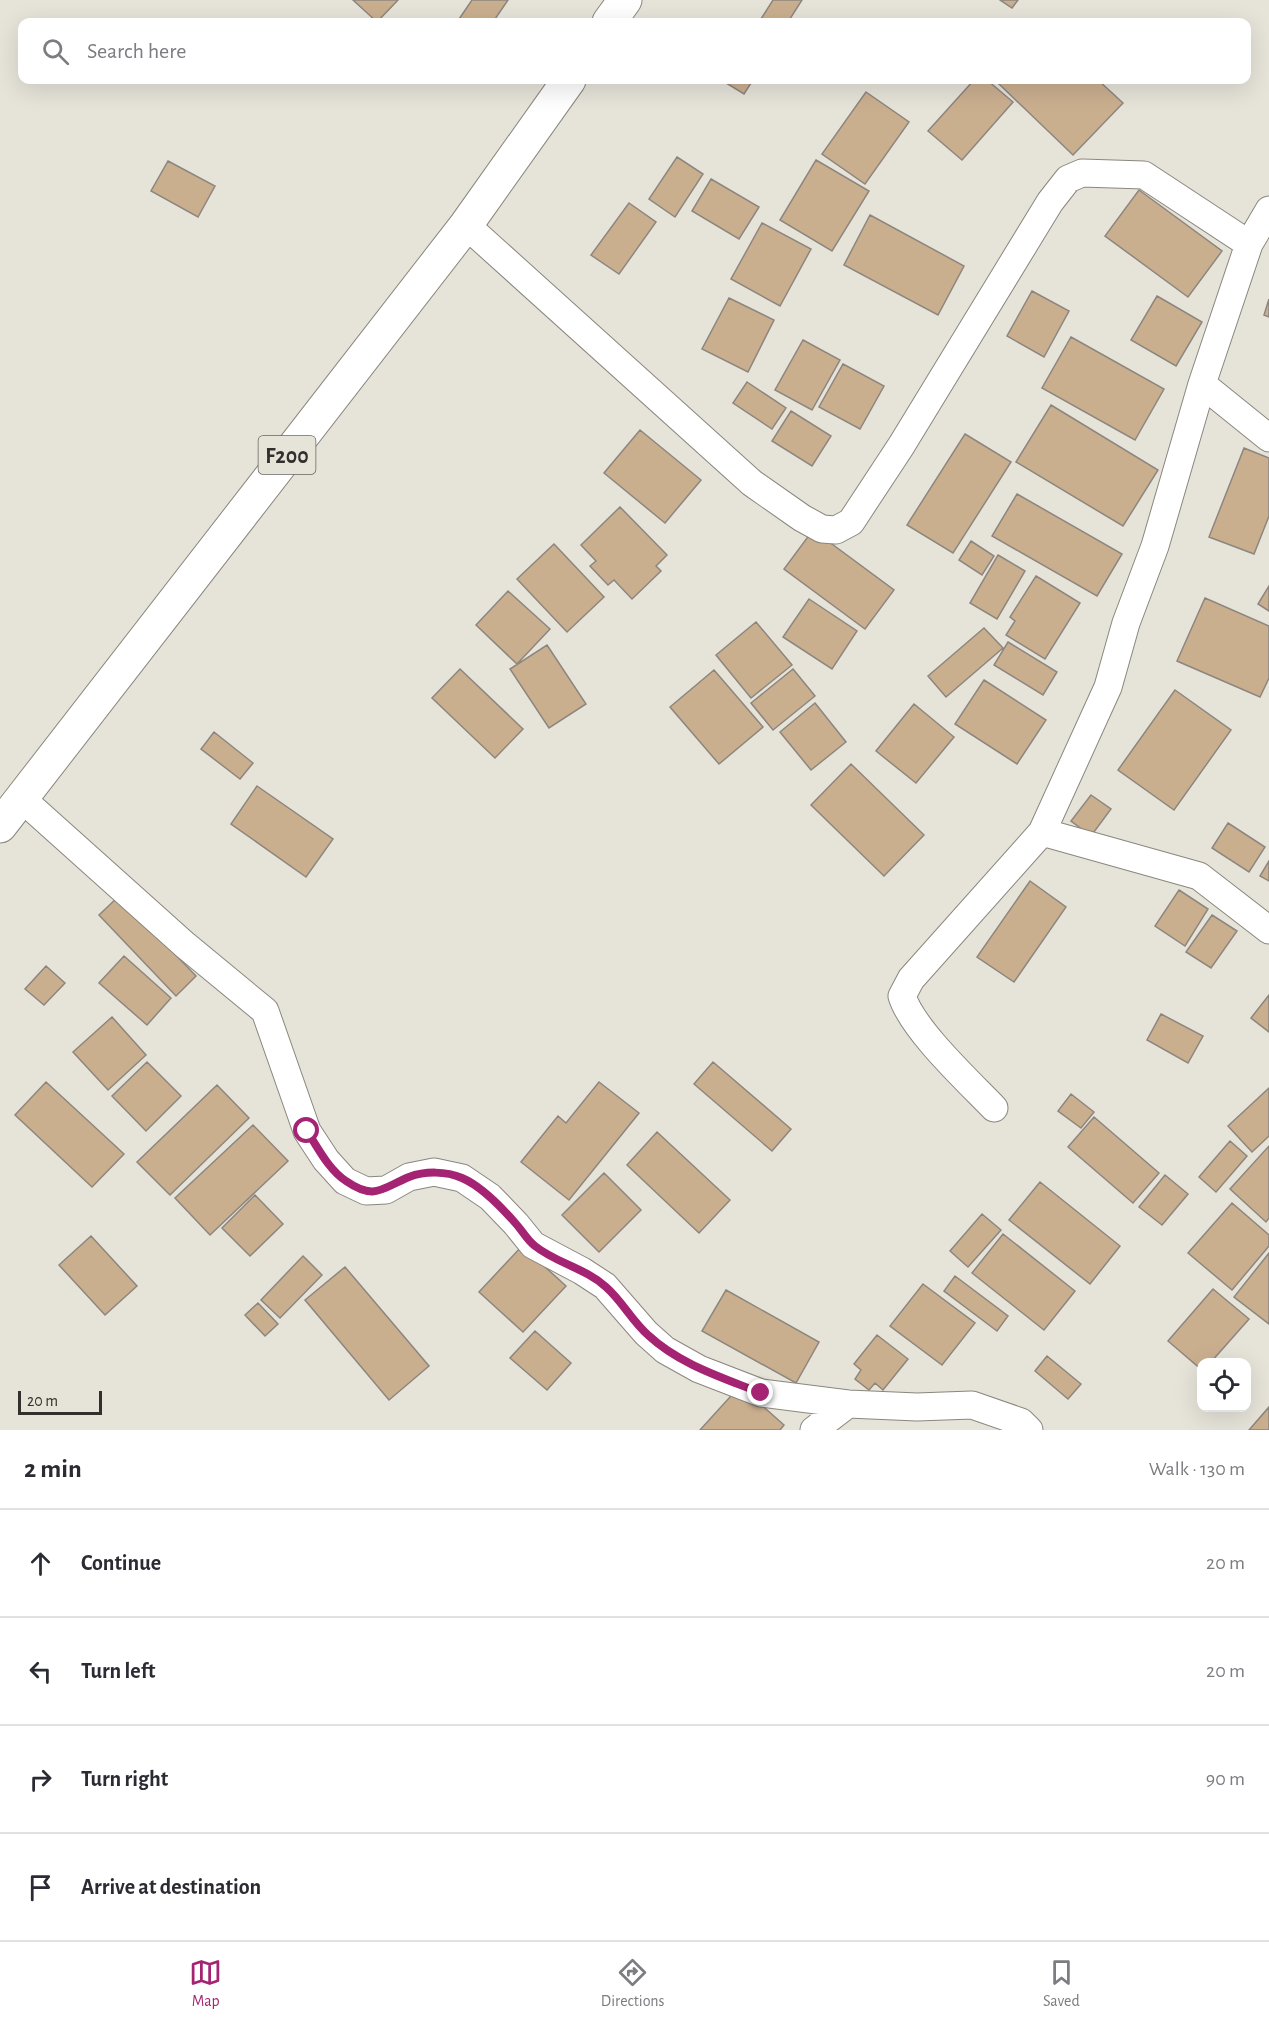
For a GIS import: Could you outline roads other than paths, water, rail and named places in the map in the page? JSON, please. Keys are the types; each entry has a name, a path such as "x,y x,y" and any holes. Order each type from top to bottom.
{"main road":[{"path":"612,18 625,0"},
{"name":"F200","path":"0,826 466,225 566,84"}],"street":[{"path":"466,225 752,483 802,518 822,529 837,530 851,522 901,446 1050,202 1068,179 1082,173 1144,175 1249,244"},
{"path":"994,1108 924,1033 905,1008 902,996 911,979 1042,832 1108,687 1126,623 1155,546 1202,384 1249,244 1269,210"},
{"path":"1202,384 1269,438"},
{"path":"21,798 185,945 265,1011 307,1131 326,1160 345,1180 366,1191 386,1190 409,1177 434,1172 462,1178 490,1197 533,1245 605,1286 646,1333 665,1350 699,1369 761,1393 848,1404 917,1407 972,1405 1021,1422 1029,1430"},
{"path":"1042,832 1199,876 1269,930"},
{"path":"814,1430 848,1404"}]}
